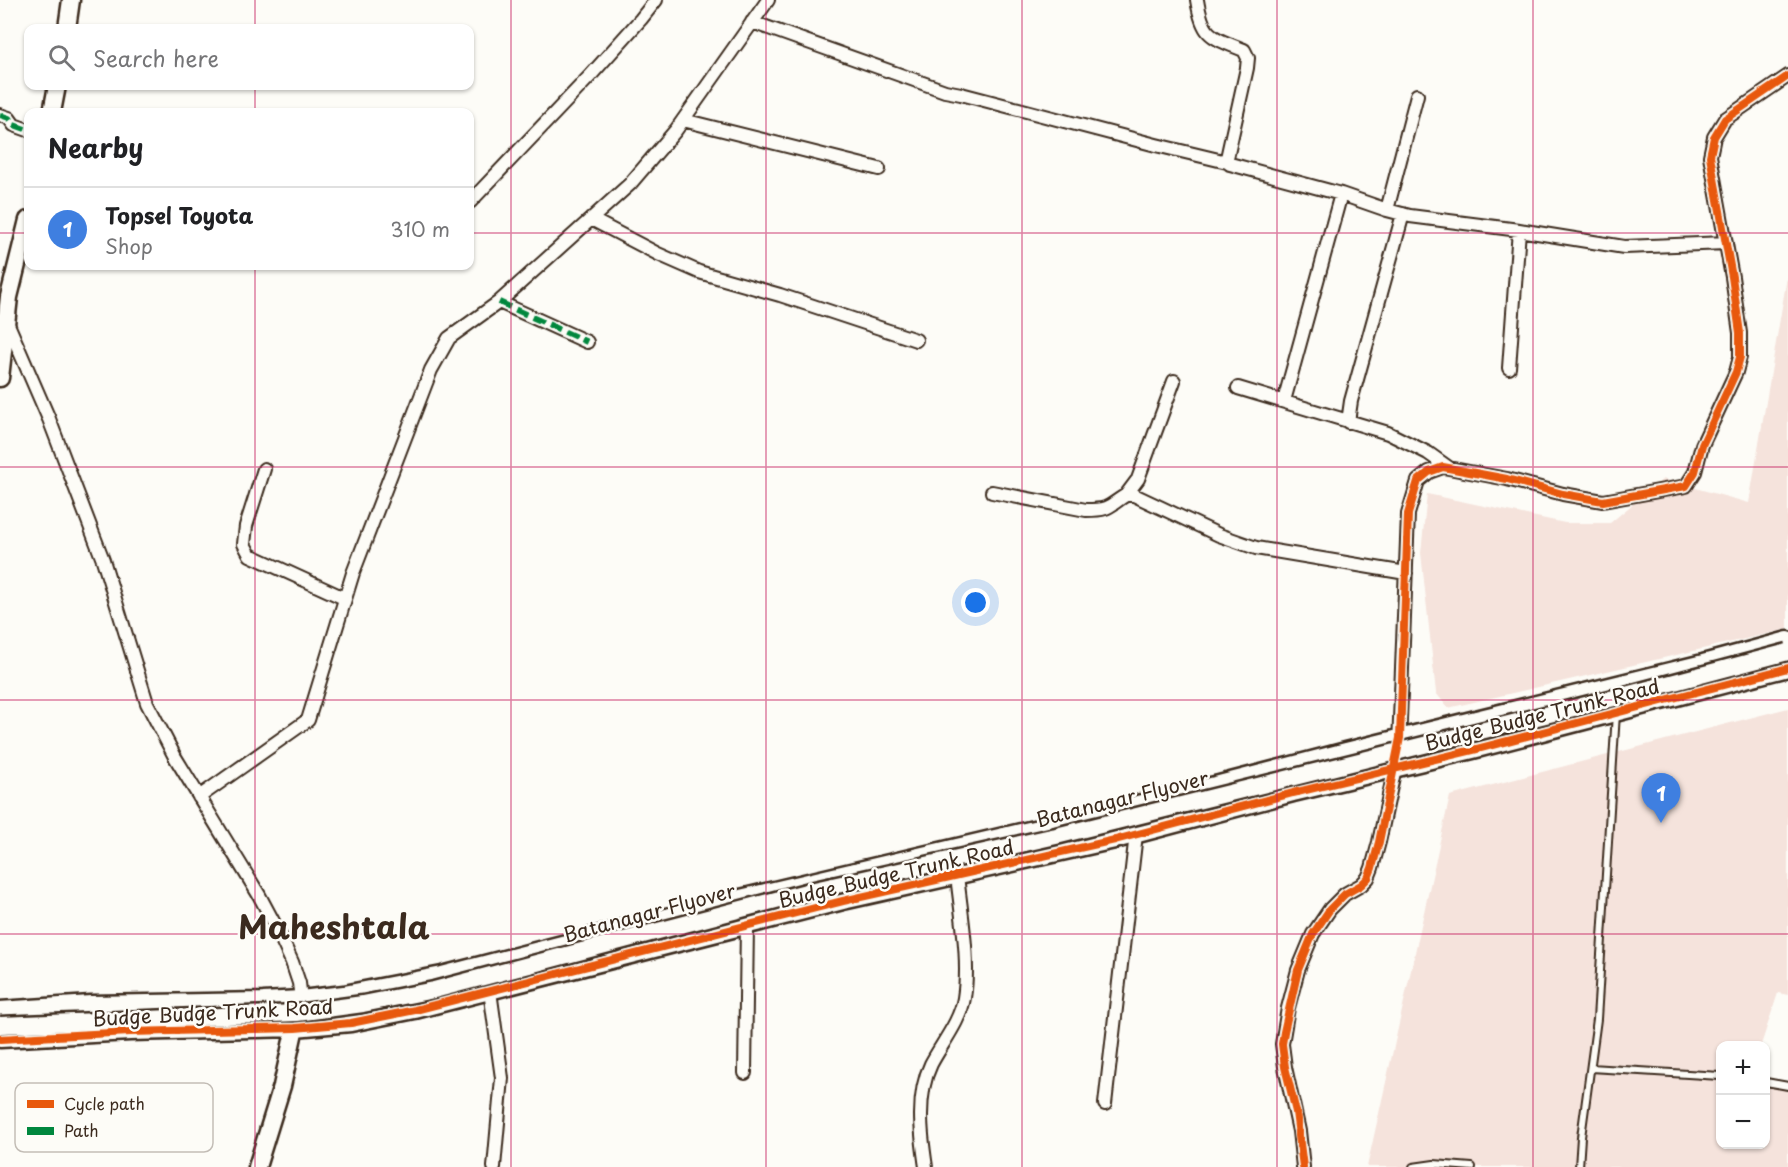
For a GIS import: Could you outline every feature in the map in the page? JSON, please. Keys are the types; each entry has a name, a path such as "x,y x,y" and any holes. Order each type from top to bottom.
{"street":[{"path":"68,24 71,0"},
{"path":"474,198 590,76 656,0"},
{"path":"199,797 308,720 352,573 431,370 449,338 499,302 630,184 683,120 768,0"},
{"path":"1197,0 1201,21 1208,32 1220,41 1244,50 1248,58 1227,162"},
{"path":"752,22 945,91 1227,162 1403,214 1624,247 1726,243"},
{"path":"1303,1167 1296,1112 1282,1044 1288,1008 1298,970 1312,934 1330,909 1345,894 1368,878 1372,868 1400,738 1408,514 1418,481 1429,472 1443,467 1603,501 1686,486 1695,472 1702,445 1736,372 1740,357 1740,333 1710,156 1714,137 1725,119 1788,76"},
{"path":"53,108 56,90"},
{"path":"1387,210 1417,95"},
{"path":"0,115 9,118 14,125 24,129"},
{"path":"683,120 879,169"},
{"path":"1284,401 1341,194"},
{"path":"1348,422 1403,214"},
{"path":"591,219 658,254 699,272 780,295 916,340"},
{"path":"1509,368 1519,230"},
{"path":"0,378 9,297 24,236"},
{"path":"499,302 587,342"},
{"path":"7,321 49,419 103,560 147,703 163,737 259,895 292,962 299,983 301,999 282,1086 257,1167"},
{"path":"992,492 1086,510 1101,510 1115,504 1126,495 1138,479 1174,381"},
{"path":"1238,388 1388,433 1428,453 1449,468"},
{"path":"264,469 246,526 244,544 250,555 345,598"},
{"path":"1126,495 1134,495 1219,535 1256,548 1406,573"},
{"name":"Budge Budge Trunk Road","path":"0,1010 92,1004 301,999 345,994 442,975 732,900 1072,820 1692,666 1788,640"},
{"name":"Batanagar Flyover","path":"0,1025 297,1013 363,1004 434,990 810,891 1067,834 1606,700 1788,652"},
{"name":"Budge Budge Trunk Road","path":"0,1039 130,1032 295,1028 351,1023 415,1010 747,925 1136,834 1788,668"},
{"path":"1105,1104 1136,834"},
{"path":"926,1167 921,1130 921,1101 925,1081 963,1000 965,964 957,875"},
{"path":"745,1073 747,925"},
{"path":"490,992 502,1078 494,1167"}],"lane":[{"path":"1579,1167 1597,1019 1616,712"},
{"path":"1591,1068 1716,1076"},
{"path":"1770,1083 1788,1086"},
{"path":"1413,1167 1434,1164 1472,1167"}],"shaded area":[{"path":"1788,271 1788,629 1448,708 1436,693 1421,553 1427,494 1565,523 1610,523 1663,479 1749,503"},
{"path":"1788,708 1788,995 1778,993 1762,1041 1716,1041 1716,1149 1770,1149 1770,1078 1788,1085 1788,1167 1367,1167 1450,796"}],"marked path":[{"path":"0,115 9,118 14,125 24,129"},
{"path":"499,302 587,342"}],"cycle path":[{"path":"1303,1167 1296,1112 1285,1067 1282,1044 1284,1032 1298,970 1313,934 1330,909 1345,894 1368,878 1379,842 1400,738 1408,514 1418,481 1429,472 1443,467 1603,501 1686,486 1695,472 1702,445 1736,372 1740,357 1740,333 1732,277 1710,156 1714,137 1725,119 1788,76"},
{"path":"0,1039 130,1032 295,1028 351,1023 415,1010 843,901 1115,840 1788,668"}],"place":[{"name":"Topsel Toyota","path":"1661,823"}],"district":[{"name":"Maheshtala","path":"334,926"}]}
